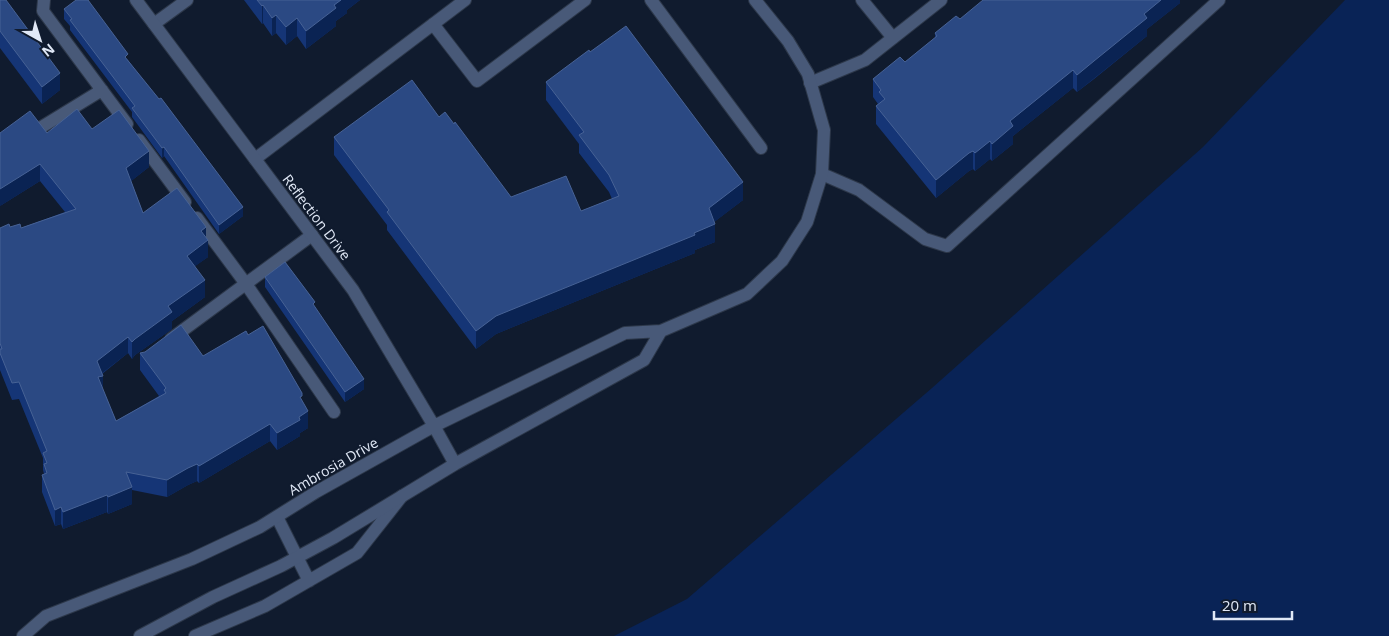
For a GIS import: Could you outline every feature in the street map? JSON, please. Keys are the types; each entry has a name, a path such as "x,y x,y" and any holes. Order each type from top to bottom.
{"street":[{"path":"44,0 43,11 246,284 334,412"},
{"name":"Reflection Drive","path":"136,0 354,290 455,464"},
{"path":"154,24 187,0"},
{"path":"255,159 465,0"},
{"path":"433,24 477,81 585,0"},
{"path":"651,0 761,148"},
{"name":"Ambrosia Drive","path":"23,636 46,616 192,558 277,517 316,492 434,426 625,333 662,330 747,294 782,261 807,222 822,174 824,130 808,74 788,41 755,0"},
{"path":"862,0 893,38"},
{"path":"810,83 865,60 941,0"},
{"path":"822,174 859,190 925,239 947,246 1219,0"},
{"path":"40,128 102,90"},
{"path":"162,345 312,235"},
{"path":"140,636 213,597 334,538 455,464 644,360 662,330"},
{"path":"195,636 264,606 357,553 403,495"},
{"path":"277,517 309,581"}],"shaded area":[{"path":"1345,0 1389,0 1389,636 614,636 687,599 932,388 1203,147"}],"building":[{"path":"0,0 6,0 60,73 42,87 0,31"},
{"path":"76,0 88,0 128,54 125,57 159,99 161,98 243,207 219,225 164,147 162,148 132,108 135,106 70,20 72,19 64,9"},
{"path":"257,0 341,0 334,5 336,8 306,31 297,18 286,27 276,15 272,18"},
{"path":"983,0 1161,0 1144,14 1147,18 1077,75 1073,70 1010,121 1013,126 992,144 990,141 975,153 973,151 969,153 936,180 876,106 885,99 879,92 881,90 873,79 900,57 905,62 937,36 935,33 956,16 960,19"},
{"path":"626,26 743,182 709,208 715,224 694,233 695,235 496,316 476,331 387,212 389,210 334,137 412,80 439,117 445,112 454,124 455,122 511,197 566,176 581,211 619,196 609,175 579,135 584,132 546,82 589,50 590,52"},
{"path":"77,109 92,129 119,110 149,151 126,168 143,213 177,188 206,227 201,231 208,240 187,256 205,280 168,306 172,312 132,342 128,337 97,361 103,376 98,377 116,421 166,393 164,390 166,388 140,353 145,352 181,325 203,356 246,331 248,335 263,326 302,393 300,397 308,411 299,417 300,420 277,433 270,424 199,466 197,464 167,480 126,472 132,487 63,512 61,507 55,510 42,475 47,473 44,464 47,463 43,453 47,451 19,382 12,383 0,353 0,349 2,349 0,343 0,228 9,224 10,227 20,224 21,228 76,209 40,164 0,189 0,133 30,111 47,133"},
{"path":"285,262 315,302 313,304 364,379 345,392 265,277"}]}
